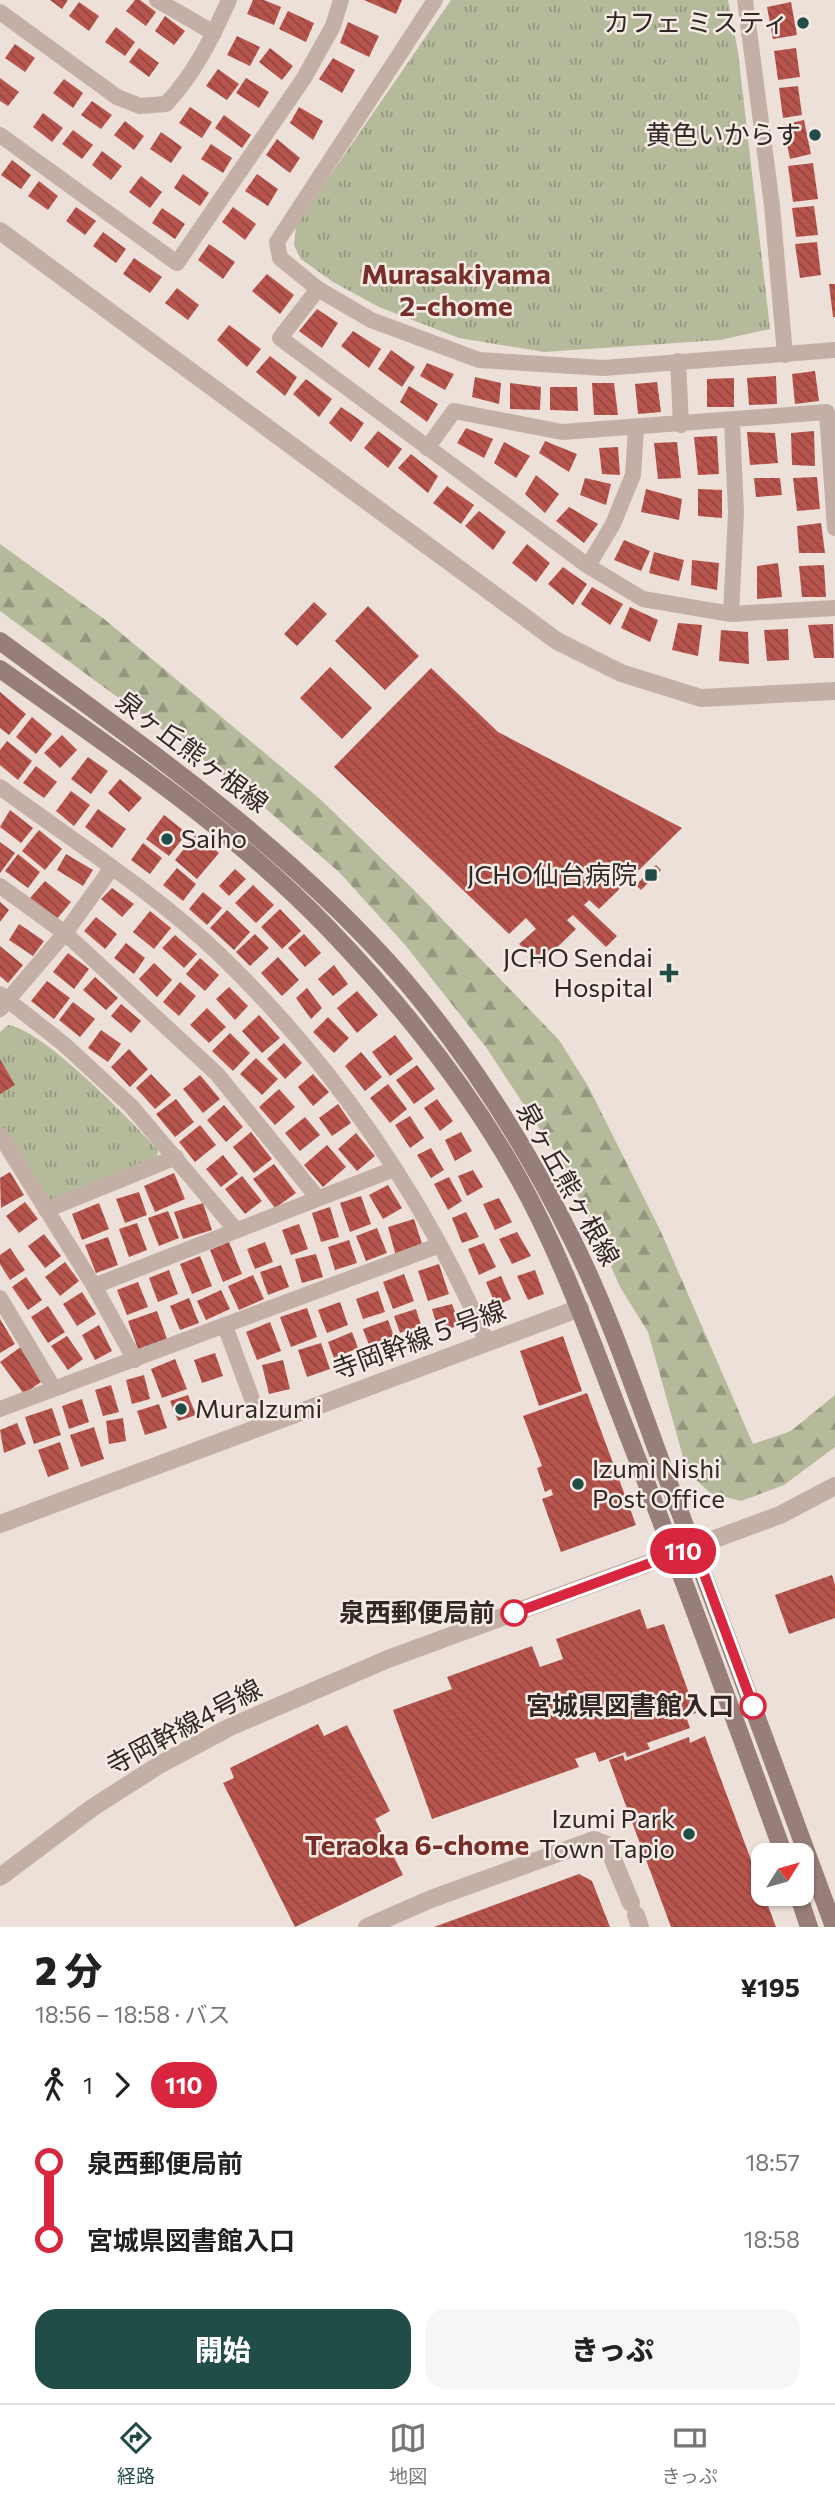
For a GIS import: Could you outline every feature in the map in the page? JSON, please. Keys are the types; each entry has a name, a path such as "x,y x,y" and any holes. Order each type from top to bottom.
{"main road":[{"name":"泉ヶ丘熊ヶ根線","path":"0,641 263,839 365,937 457,1048 536,1171 573,1240 597,1295 694,1547 834,1927"},
{"name":"泉ヶ丘熊ヶ根線","path":"0,668 220,830 276,877 374,978 422,1035 488,1128 518,1178 580,1308 780,1843"},
{"path":"802,1906 810,1927"}],"street":[{"path":"157,0 214,33"},
{"path":"0,12 117,97 140,106 166,104 185,84 229,0"},
{"path":"0,135 177,263 304,78 333,26 341,0"},
{"path":"435,0 277,242 280,258 318,289 371,320 479,360 603,368 835,350"},
{"path":"745,0 772,205 785,355"},
{"path":"0,231 557,641 621,673 701,698 835,691"},
{"path":"318,289 280,338 588,566 643,599 731,614 835,608"},
{"path":"678,361 681,425"},
{"path":"427,448 454,411 514,425 562,432 636,429 827,412 835,528"},
{"path":"731,614 736,512 732,421"},
{"path":"588,566 613,524 634,475 636,429"},
{"path":"0,787 111,869 219,954 313,1057 394,1169 460,1280 487,1342"},
{"path":"111,869 65,933 3,1001 65,1045 131,1106 236,1229"},
{"path":"0,886 65,933 217,1074 317,1197"},
{"path":"0,1135 94,1286 135,1360"},
{"path":"46,1210 176,1157"},
{"path":"94,1286 394,1169"},
{"path":"0,1409 53,1387 135,1360 440,1245"},
{"path":"0,1298 53,1387"},
{"name":"寺岡幹線５号線","path":"0,1524 580,1308"},
{"path":"225,1326 262,1426"},
{"name":"寺岡幹線4号線","path":"0,1877 92,1808 159,1765 230,1727 408,1651 780,1515 835,1486"},
{"path":"367,1927 431,1899 594,1840 607,1845 636,1915"}],"green space":[{"path":"451,0 728,0 738,52 770,329 720,340 544,352 459,338 379,307 333,282 301,259 294,245 296,225"},
{"path":"0,544 104,619 320,799 414,890 559,1040 588,1086 661,1232 753,1444 791,1431 835,1395 835,1447 784,1485 741,1501 710,1493 687,1471 648,1332 620,1287 592,1222 556,1154 488,1050 406,946 340,873 243,789 0,611"},
{"path":"8,1025 43,1043 86,1078 158,1150 157,1157 55,1203 45,1200 0,1127 0,1032"}],"building":[{"path":"50,0 68,0 62,9"},
{"path":"135,0 140,0 156,12 146,26 126,11"},
{"path":"253,0 264,0 281,7 274,25 247,14"},
{"path":"364,0 402,0 396,14"},
{"path":"79,2 99,16 89,31 69,16"},
{"path":"791,2 797,35 773,39 767,7"},
{"path":"288,11 314,23 306,42 279,29"},
{"path":"165,16 185,31 174,45 155,31"},
{"path":"348,22 379,36 369,57 340,43"},
{"path":"116,27 135,42 125,56 105,42"},
{"path":"237,36 260,47 250,66 227,55"},
{"path":"15,44 35,58 25,72 5,58"},
{"path":"139,48 159,63 149,77 129,62"},
{"path":"270,48 293,66 282,80 259,62"},
{"path":"796,48 800,77 778,80 774,51"},
{"path":"333,58 355,70 342,93 319,79"},
{"path":"218,69 239,84 227,100 206,86"},
{"path":"0,78 19,92 8,106 0,101"},
{"path":"246,78 269,92 259,108 236,93"},
{"path":"64,79 83,93 73,108 53,93"},
{"path":"798,86 802,115 783,118 779,88"},
{"path":"92,101 112,115 101,129 81,115"},
{"path":"190,107 212,122 202,138 179,123"},
{"path":"299,107 323,121 313,140 290,123"},
{"path":"43,113 63,128 52,142 33,127"},
{"path":"224,115 251,135 242,148 215,128"},
{"path":"804,120 811,154 790,159 783,125"},
{"path":"125,121 144,136 134,150 114,135"},
{"path":"73,130 93,145 82,159 62,144"},
{"path":"161,132 182,147 171,163 150,149"},
{"path":"277,139 300,158 290,173 266,155"},
{"path":"211,144 232,158 223,173 201,159"},
{"path":"102,151 122,166 111,180 92,165"},
{"path":"12,160 31,175 21,189 1,175"},
{"path":"813,163 818,199 793,202 788,166"},
{"path":"183,174 209,193 200,206 174,188"},
{"path":"257,174 278,189 268,206 245,191"},
{"path":"141,176 162,192 150,208 129,192"},
{"path":"39,181 58,196 48,210 28,196"},
{"path":"814,206 818,235 796,237 792,208"},
{"path":"76,207 96,221 85,235 66,221"},
{"path":"233,207 256,224 245,240 222,222"},
{"path":"162,208 185,224 175,239 152,223"},
{"path":"103,232 126,249 116,263 93,246"},
{"path":"817,242 821,275 800,278 795,244"},
{"path":"209,244 235,262 223,279 198,260"},
{"path":"134,258 162,277 150,293 123,274"},
{"path":"267,274 294,295 280,314 252,291"},
{"path":"829,284 835,284 835,317 833,317"},
{"path":"177,288 199,305 188,320 165,303"},
{"path":"317,309 338,323 322,348 299,331"},
{"path":"229,325 261,349 247,367 217,340"},
{"path":"353,331 381,349 369,368 341,346"},
{"path":"391,350 415,367 402,387 378,369"},
{"path":"270,356 297,377 285,396 256,372"},
{"path":"427,363 454,374 445,390 420,376"},
{"path":"815,371 819,401 795,404 792,374"},
{"path":"776,376 777,404 749,405 747,378"},
{"path":"475,377 501,383 499,404 472,397"},
{"path":"734,378 734,407 707,407 707,379"},
{"path":"306,379 332,399 319,417 293,394"},
{"path":"657,382 661,412 638,414 635,384"},
{"path":"510,383 541,387 540,410 510,409"},
{"path":"592,383 614,383 618,415 594,415"},
{"path":"409,386 438,404 427,422 400,402"},
{"path":"550,387 577,387 578,411 550,410"},
{"path":"341,407 364,423 351,442 329,423"},
{"path":"466,428 493,439 484,458 457,443"},
{"path":"378,431 402,449 388,468 364,448"},
{"path":"814,431 815,466 792,465 791,433"},
{"path":"747,432 775,433 778,463 750,465"},
{"path":"717,436 719,474 698,475 694,437"},
{"path":"545,441 577,454 569,472 539,453"},
{"path":"504,442 530,456 516,478 494,463"},
{"path":"677,442 681,478 658,479 654,443"},
{"path":"618,447 620,475 602,474 599,448"},
{"path":"411,454 438,476 428,493 398,468"},
{"path":"536,475 559,494 545,513 525,494"},
{"path":"817,477 820,509 797,511 793,478"},
{"path":"585,478 611,484 606,505 580,495"},
{"path":"754,478 780,478 782,495 756,497"},
{"path":"447,486 474,505 461,524 433,503"},
{"path":"646,489 682,499 679,520 641,512"},
{"path":"698,489 722,490 722,518 698,516"},
{"path":"569,507 598,524 584,543 556,521"},
{"path":"479,511 506,532 493,550 465,526"},
{"path":"821,523 825,553 799,553 797,526"},
{"path":"624,540 650,551 641,571 614,560"},
{"path":"527,544 550,563 536,582 512,563"},
{"path":"654,552 684,560 679,581 649,573"},
{"path":"692,560 719,563 717,590 691,585"},
{"path":"778,563 782,597 757,599 757,566"},
{"path":"824,565 826,597 802,597 799,566"},
{"path":"563,567 587,584 573,605 548,584"},
{"path":"592,587 623,604 610,625 581,604"},
{"path":"314,602 327,614 297,646 284,634"},
{"path":"368,606 419,656 385,690 335,641"},
{"path":"630,607 658,620 650,642 621,628"},
{"path":"678,623 702,625 698,656 672,650"},
{"path":"833,624 834,658 814,658 808,625"},
{"path":"788,629 789,660 767,661 764,630"},
{"path":"721,630 748,632 749,664 719,661"},
{"path":"330,667 372,708 342,739 300,698"},
{"path":"431,668 498,732 682,828 599,909 589,900 584,905 617,936 606,947 573,915 567,920 576,929 540,964 519,944 536,929 526,918 509,934 334,767"},
{"path":"0,692 26,714 9,735 0,728"},
{"path":"32,717 52,734 36,754 16,737"},
{"path":"62,735 77,750 60,768 44,753"},
{"path":"7,741 32,761 18,780 0,765 0,750"},
{"path":"88,757 108,771 91,794 71,779"},
{"path":"36,766 57,782 44,798 23,783"},
{"path":"120,779 142,798 129,812 108,793"},
{"path":"71,791 90,805 74,826 56,811"},
{"path":"98,809 126,829 112,848 85,827"},
{"path":"10,810 33,828 21,843 0,827"},
{"path":"164,815 187,833 169,856 146,839"},
{"path":"39,830 62,849 45,870 22,851"},
{"path":"196,834 219,853 197,879 175,860"},
{"path":"0,842 15,853 0,873"},
{"path":"143,843 162,858 150,874 131,860"},
{"path":"18,854 40,872 28,888 5,871"},
{"path":"66,854 93,870 83,886 57,870"},
{"path":"656,865 661,870 641,890 636,885"},
{"path":"177,868 196,884 183,901 163,885"},
{"path":"235,869 246,879 229,896 219,886"},
{"path":"45,881 71,902 56,920 30,898"},
{"path":"253,885 274,905 256,923 235,903"},
{"path":"112,888 134,904 122,917 101,899"},
{"path":"203,892 222,908 207,925 189,909"},
{"path":"0,902 9,910 0,922"},
{"path":"280,909 301,931 282,949 261,927"},
{"path":"227,910 250,932 234,950 210,928"},
{"path":"150,911 171,928 154,949 133,932"},
{"path":"96,917 117,934 105,949 84,931"},
{"path":"19,924 44,941 33,956 9,940"},
{"path":"255,934 269,948 250,966 236,952"},
{"path":"304,934 321,953 305,967 288,948"},
{"path":"175,935 197,954 184,968 162,948"},
{"path":"126,943 145,958 134,974 114,958"},
{"path":"0,946 23,965 8,983 0,976"},
{"path":"68,953 89,969 74,989 53,972"},
{"path":"278,957 299,980 282,996 261,973"},
{"path":"200,958 219,975 205,991 186,974"},
{"path":"154,963 172,980 157,997 139,979"},
{"path":"334,965 348,984 333,996 318,979"},
{"path":"95,977 118,998 106,1010 83,990"},
{"path":"47,981 70,998 54,1019 31,1001"},
{"path":"180,982 196,996 179,1016 163,1002"},
{"path":"229,987 248,1006 235,1020 216,999"},
{"path":"307,988 322,1008 311,1019 296,998"},
{"path":"357,991 378,1015 357,1033 337,1008"},
{"path":"73,1002 95,1019 80,1037 59,1020"},
{"path":"121,1004 141,1021 131,1033 111,1016"},
{"path":"207,1008 226,1027 209,1043 190,1025"},
{"path":"259,1015 280,1038 262,1053 242,1031"},
{"path":"328,1017 349,1038 334,1053 313,1032"},
{"path":"101,1030 121,1044 108,1062 88,1048"},
{"path":"230,1033 250,1053 233,1071 212,1051"},
{"path":"395,1035 413,1059 390,1076 372,1052"},
{"path":"284,1043 302,1063 285,1079 267,1059"},
{"path":"129,1049 148,1069 130,1087 111,1067"},
{"path":"361,1052 382,1077 365,1091 345,1066"},
{"path":"256,1058 278,1079 262,1095 240,1074"},
{"path":"0,1059 15,1085 0,1094"},
{"path":"417,1065 435,1089 414,1104 396,1080"},
{"path":"151,1074 171,1095 155,1109 136,1088"},
{"path":"313,1074 329,1092 313,1106 298,1087"},
{"path":"200,1075 220,1099 203,1113 183,1089"},
{"path":"388,1084 407,1109 390,1123 370,1098"},
{"path":"279,1089 295,1107 275,1125 259,1107"},
{"path":"176,1099 194,1122 175,1137 156,1114"},
{"path":"437,1099 453,1121 440,1131 424,1108"},
{"path":"338,1104 351,1123 332,1136 319,1118"},
{"path":"224,1105 243,1127 226,1142 207,1120"},
{"path":"410,1116 424,1138 410,1148 395,1125"},
{"path":"305,1117 320,1135 300,1151 285,1133"},
{"path":"200,1125 216,1145 195,1162 179,1142"},
{"path":"251,1132 272,1159 254,1173 233,1147"},
{"path":"461,1132 472,1151 455,1161 445,1140"},
{"path":"356,1133 375,1156 357,1171 338,1149"},
{"path":"327,1145 346,1167 323,1187 304,1165"},
{"path":"431,1148 444,1170 431,1178 417,1155"},
{"path":"223,1155 238,1174 221,1187 206,1169"},
{"path":"274,1164 296,1193 275,1208 253,1179"},
{"path":"473,1170 483,1187 467,1196 458,1176"},
{"path":"10,1172 24,1195 1,1208 0,1178"},
{"path":"174,1173 185,1199 155,1212 144,1186"},
{"path":"242,1176 262,1201 245,1214 225,1189"},
{"path":"449,1177 462,1201 448,1210 434,1184"},
{"path":"388,1185 402,1208 383,1219 369,1195"},
{"path":"139,1192 147,1215 125,1223 116,1199"},
{"path":"361,1196 371,1224 350,1232 340,1203"},
{"path":"499,1198 512,1222 495,1230 483,1204"},
{"path":"25,1202 38,1219 19,1233 6,1216"},
{"path":"99,1203 109,1229 82,1240 72,1214"},
{"path":"203,1203 212,1230 183,1239 174,1212"},
{"path":"330,1207 339,1237 321,1242 312,1213"},
{"path":"168,1211 179,1238 159,1246 148,1218"},
{"path":"466,1212 479,1237 462,1243 452,1218"},
{"path":"414,1219 423,1247 396,1256 388,1227"},
{"path":"137,1223 147,1250 129,1257 119,1229"},
{"path":"299,1224 308,1249 291,1255 282,1230"},
{"path":"377,1228 387,1253 366,1261 356,1236"},
{"path":"517,1232 531,1256 512,1264 499,1239"},
{"path":"44,1234 61,1256 45,1268 28,1246"},
{"path":"108,1237 118,1265 96,1273 85,1245"},
{"path":"349,1240 357,1263 335,1270 328,1247"},
{"path":"229,1242 242,1274 223,1282 210,1250"},
{"path":"265,1242 273,1262 255,1269 247,1249"},
{"path":"484,1243 496,1267 479,1275 468,1249"},
{"path":"10,1248 25,1270 10,1280 0,1264 0,1255"},
{"path":"316,1254 323,1277 302,1283 295,1259"},
{"path":"200,1256 212,1286 192,1294 180,1264"},
{"path":"65,1262 79,1281 60,1296 45,1277"},
{"path":"439,1264 449,1294 428,1301 418,1271"},
{"path":"281,1265 289,1287 268,1295 260,1272"},
{"path":"169,1270 178,1294 158,1302 149,1278"},
{"path":"535,1270 544,1294 528,1300 517,1276"},
{"path":"404,1274 414,1301 393,1309 383,1282"},
{"path":"253,1275 264,1299 239,1310 228,1286"},
{"path":"501,1276 511,1299 496,1306 486,1282"},
{"path":"26,1277 42,1300 28,1310 12,1287"},
{"path":"138,1282 148,1307 127,1315 117,1290"},
{"path":"221,1290 230,1309 206,1320 197,1301"},
{"path":"378,1291 385,1312 363,1319 356,1299"},
{"path":"82,1292 96,1314 77,1326 63,1304"},
{"path":"189,1298 199,1323 180,1330 170,1306"},
{"path":"340,1302 348,1325 327,1333 318,1310"},
{"path":"452,1304 460,1325 439,1332 432,1309"},
{"path":"48,1306 65,1332 48,1343 31,1317"},
{"path":"307,1308 317,1337 291,1347 280,1317"},
{"path":"416,1309 421,1325 400,1333 394,1316"},
{"path":"157,1311 167,1339 138,1349 128,1321"},
{"path":"0,1319 15,1344 0,1353"},
{"path":"388,1320 398,1347 373,1356 363,1329"},
{"path":"270,1322 281,1351 257,1360 246,1332"},
{"path":"99,1325 112,1351 95,1360 82,1335"},
{"path":"352,1332 358,1348 334,1358 328,1342"},
{"path":"67,1336 83,1359 68,1370 51,1346"},
{"path":"563,1336 582,1391 539,1406 520,1351"},
{"path":"321,1343 330,1369 307,1377 298,1350"},
{"path":"22,1346 45,1379 24,1394 0,1362"},
{"path":"215,1353 223,1376 202,1383 194,1360"},
{"path":"175,1359 187,1389 162,1398 151,1369"},
{"path":"283,1360 290,1389 269,1394 262,1365"},
{"path":"144,1375 150,1399 132,1404 126,1380"},
{"path":"111,1385 119,1412 103,1416 95,1390"},
{"path":"587,1393 636,1525 561,1552 542,1499 553,1495 551,1489 545,1492 537,1468 542,1466 523,1416"},
{"path":"188,1395 196,1415 178,1421 170,1401"},
{"path":"82,1399 89,1422 69,1429 62,1406"},
{"path":"159,1404 167,1428 145,1435 137,1411"},
{"path":"52,1408 61,1435 34,1444 25,1417"},
{"path":"123,1418 126,1441 109,1444 106,1421"},
{"path":"17,1423 26,1444 4,1453 0,1430"},
{"path":"94,1427 104,1459 81,1467 70,1435"},
{"path":"60,1442 69,1469 48,1477 38,1450"},
{"path":"832,1575 835,1585 835,1618 789,1634 775,1595"},
{"path":"640,1609 647,1629 664,1624 696,1713 686,1716 690,1728 647,1743 650,1749 627,1757 625,1752 599,1762 595,1752 575,1759 579,1767 432,1819 393,1710 452,1689 447,1677 532,1646 540,1667 563,1659 556,1639"},
{"path":"318,1724 324,1736 347,1725 390,1811 375,1819 403,1875 295,1927 223,1783 234,1778 230,1768"},
{"name":"Izumi Park Town Tapio","path":"705,1736 751,1860 751,1906 768,1906 776,1927 671,1927 609,1760 623,1755 625,1761 689,1737 690,1743"},
{"name":"Izumi Park Town Tapio","path":"579,1874 592,1881 610,1927 434,1927"}],"bus line":[{"name":"110","path":"514,1613 694,1547 753,1706"}],"place":[{"name":"カフェ ミスティ","path":"803,23"},
{"name":"黄色いからす","path":"815,135"},
{"name":"Saiho","path":"167,839"},
{"name":"JCHO仙台病院","path":"651,875"},
{"name":"JCHO Sendai Hospital","path":"669,973"},
{"name":"MuraIzumi","path":"181,1409"},
{"name":"Izumi Nishi Post Office","path":"578,1484"},
{"name":"泉西郵便局前","path":"514,1613"},
{"name":"宮城県図書館入口","path":"753,1706"},
{"name":"Izumi Park Town Tapio","path":"689,1834"}],"district":[{"name":"Murasakiyama 2-chome","path":"456,290"},
{"name":"Teraoka 6-chome","path":"417,1845"}]}
